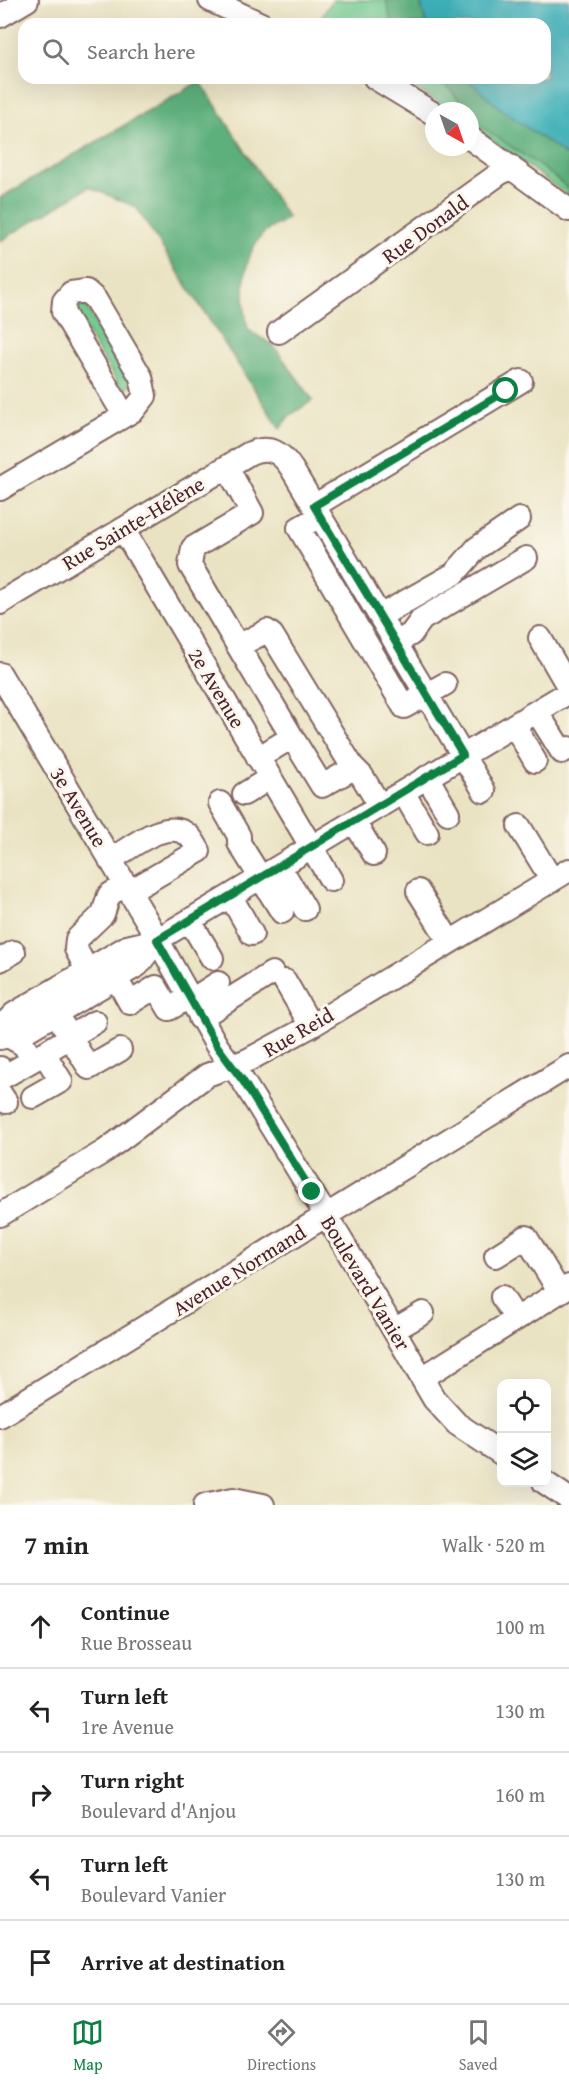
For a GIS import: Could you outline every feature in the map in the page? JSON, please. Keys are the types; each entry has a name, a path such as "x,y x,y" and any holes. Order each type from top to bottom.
{"street":[{"path":"0,16 27,0"},
{"path":"210,0 248,18"},
{"path":"385,84 425,109"},
{"path":"479,144 569,210"},
{"name":"Rue Donald","path":"279,332 340,291 510,166"},
{"path":"0,489 124,415 143,401 146,391 141,377 91,294 81,290 76,291 64,301 63,312 124,415"},
{"path":"436,689 404,707 299,528 317,511 521,381"},
{"name":"Rue Sainte-Hélène","path":"0,603 256,451 269,449 276,451 287,461 317,511"},
{"path":"227,467 252,513 193,548 190,566 322,786 354,768"},
{"path":"317,511 396,643 436,689 463,755 483,790"},
{"path":"380,616 454,574 477,548 519,519"},
{"name":"2e Avenue","path":"123,529 331,880"},
{"path":"396,643 411,634 422,619 526,558"},
{"path":"165,601 199,581"},
{"path":"238,646 262,632 270,632 380,806"},
{"path":"540,638 569,688"},
{"name":"3e Avenue","path":"0,674 103,862 157,940"},
{"path":"2,1030 14,1014 87,970 127,947 157,940 569,693"},
{"path":"537,712 567,754"},
{"path":"514,725 535,761"},
{"path":"258,758 292,737"},
{"path":"428,777 448,813"},
{"path":"244,794 270,778"},
{"path":"403,792 427,833"},
{"path":"220,803 239,836 230,849 260,879 282,912"},
{"path":"354,822 374,854"},
{"path":"519,825 560,875"},
{"path":"87,970 76,949 77,939 103,914 122,890 198,852 190,837 181,831 165,830 103,862"},
{"path":"280,867 305,909"},
{"name":"Rue Reid","path":"0,1215 114,1145 197,1082 248,1060 312,1026 560,875"},
{"path":"418,891 450,942"},
{"path":"231,897 252,934"},
{"path":"190,921 212,958"},
{"path":"2,1030 24,1032 138,965 157,940"},
{"name":"Boulevard Vanier","path":"157,940 193,1005 326,1216 422,1378 448,1416 497,1451"},
{"path":"116,978 130,1003 156,987 169,1009 193,1005 279,977 312,1026"},
{"path":"193,1005 218,983"},
{"path":"56,1013 89,1068 120,1050"},
{"path":"0,1068 5,1076 95,1022"},
{"path":"2,1030 38,1056 61,1081 33,1097"},
{"name":"Avenue Normand","path":"0,1416 569,1066"},
{"path":"422,1378 564,1289 526,1237 496,1256"},
{"path":"502,1297 516,1319"},
{"path":"394,1330 423,1313"},
{"path":"551,1487 569,1499"},
{"path":"205,1505 233,1499 263,1505"}],"green space":[{"path":"333,0 420,0 424,18 321,18"},
{"path":"386,0 420,0 424,18 390,18"},
{"path":"195,84 202,84 288,218 266,231 256,243 251,254 244,292 248,330 273,345 313,400 289,416 280,429 136,207 89,187 0,241 0,198"},
{"path":"409,84 472,84 467,102 437,102"},
{"path":"444,84 478,84 502,110 569,157 569,189 482,127 479,124 479,102 460,102"},
{"path":"479,122 556,178 569,189 569,196 479,131"},
{"path":"79,302 84,303 131,382 128,387 121,388 73,310 74,305"}],"water":[{"path":"420,0 569,0 569,157 502,110 473,84 551,84 551,18 424,18"}],"route":[{"path":"312,1192 243,1081 217,1046 157,940 463,755 314,506 506,391"}]}
